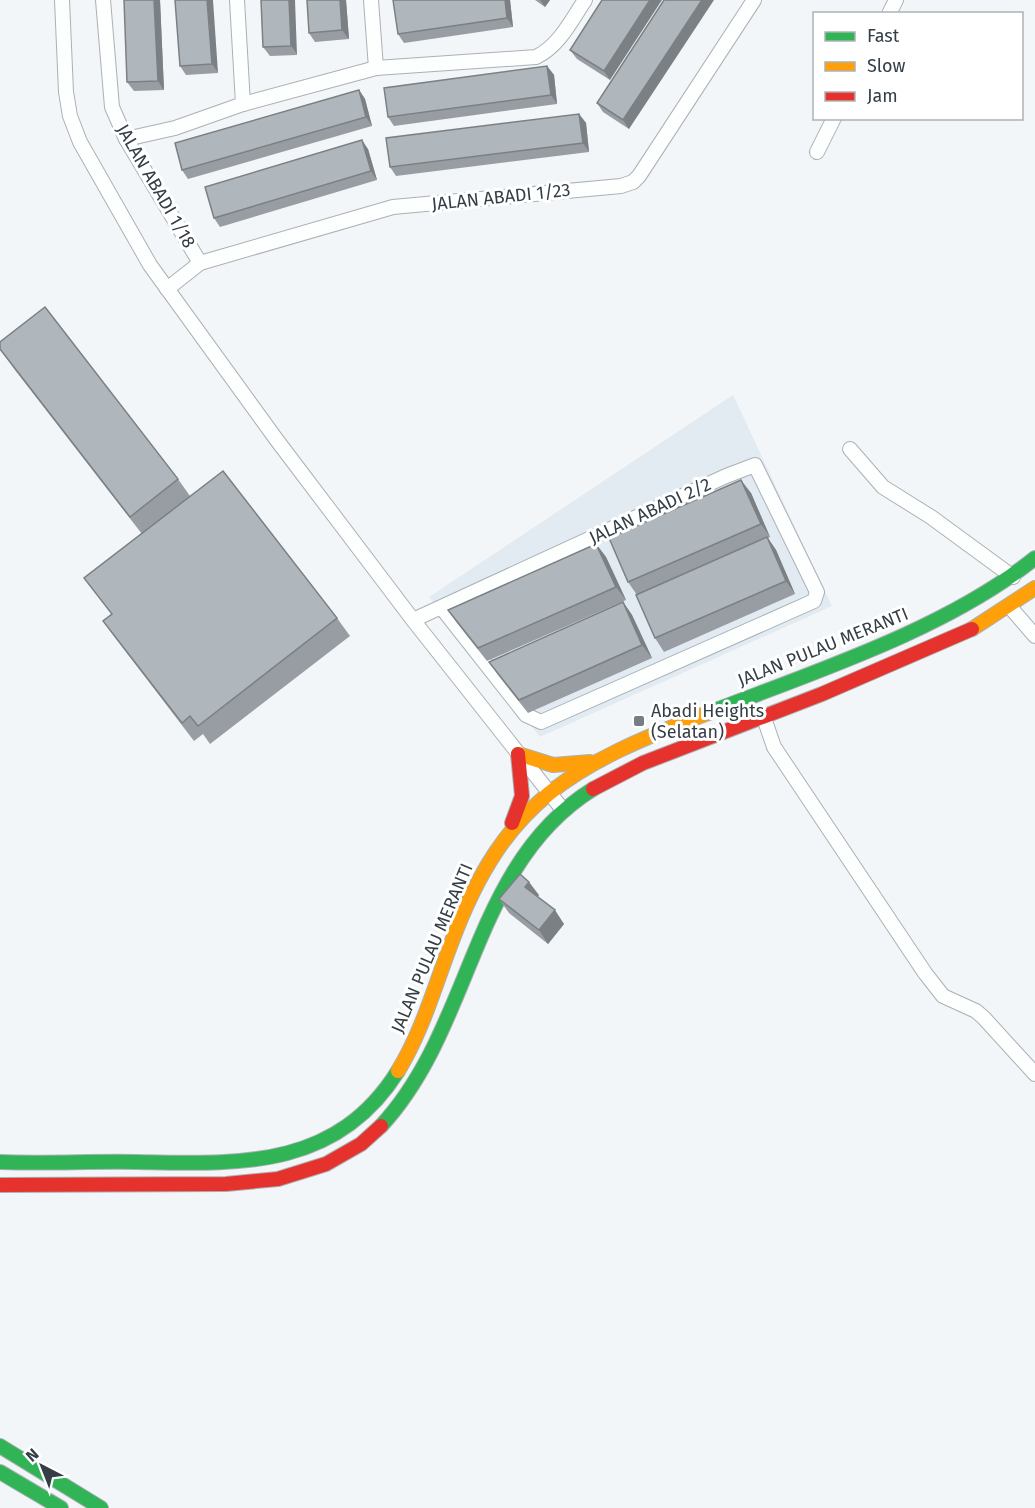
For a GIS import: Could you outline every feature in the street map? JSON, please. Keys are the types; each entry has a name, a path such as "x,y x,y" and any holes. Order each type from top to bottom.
{"main road":[{"name":"JALAN PULAU MERANTI","path":"0,1162 241,1163 286,1153 332,1136 366,1110 394,1078 418,1032 468,898 505,836 548,792 604,757 654,733 957,610 1012,578 1035,558"},
{"path":"0,1185 249,1183 293,1176 342,1156 381,1126 412,1087 437,1043 464,976 508,879 524,854 563,810 615,776 666,753 764,718 933,648 1010,607 1034,590"},
{"path":"505,836 522,796 518,754 543,764 568,766 604,757"},
{"path":"0,1446 101,1508"},
{"path":"0,1472 61,1508"}],"street":[{"path":"62,0 66,92 70,116 86,152 150,265 276,439 413,620 563,810"},
{"name":"JALAN ABADI 1/18","path":"103,0 112,107 126,139 200,263"},
{"path":"237,0 243,104"},
{"path":"371,0 376,68"},
{"path":"126,139 175,128 243,104 376,68 536,57 548,51 556,42 585,0"},
{"name":"JALAN ABADI 1/23","path":"167,289 200,263 393,207 621,186 633,182 754,0"},
{"path":"817,152 833,120"},
{"path":"850,449 883,487 931,517 1012,578"},
{"name":"JALAN ABADI 2/2","path":"413,620 441,607 755,465 817,592 817,597 541,722 526,715 441,607"},
{"path":"1010,607 1035,636"},
{"path":"764,718 774,747 930,979 943,996 984,1018 1035,1074"}],"shaded area":[{"path":"733,395 832,606 540,737 429,597"}],"building":[{"path":"124,0 154,0 158,81 127,82"},
{"path":"175,0 207,0 212,64 180,66"},
{"path":"261,0 289,0 291,46 263,47"},
{"path":"307,0 340,0 342,30 309,33"},
{"path":"393,0 505,0 507,18 398,34"},
{"path":"602,0 650,0 604,71 570,50"},
{"path":"664,0 702,0 623,120 597,103"},
{"path":"547,66 551,95 388,117 384,88"},
{"path":"359,90 366,117 182,170 175,143"},
{"path":"579,114 583,143 390,167 386,138"},
{"path":"362,140 371,171 214,218 205,187"},
{"path":"45,307 178,479 130,517 0,349 0,342"},
{"path":"223,471 337,618 198,726 190,716 182,723 103,621 112,614 84,578"},
{"path":"741,480 761,524 628,582 609,538"},
{"path":"767,537 786,581 655,638 636,595"},
{"path":"596,544 616,587 478,648 448,610"},
{"path":"623,602 642,645 519,700 489,662"},
{"path":"520,874 529,882 525,887 555,910 539,930 499,899"}],"traffic: fast":[{"path":"708,713 835,665 921,627 962,606 1035,558"},
{"path":"381,1126 412,1086 436,1042 497,903 521,860 553,821 593,789"},
{"path":"0,1162 212,1163 282,1154 315,1144 345,1127 373,1103 398,1071"},
{"path":"0,1446 101,1508"},
{"path":"0,1472 61,1508"}],"traffic: slow":[{"path":"972,629 1035,588"},
{"path":"398,1071 422,1023 452,941 473,893 495,853 521,820 549,793 582,771 618,751 708,713"},
{"path":"518,754 553,765 590,762"}],"traffic: jam":[{"path":"593,789 643,763 822,694 972,629"},
{"path":"512,823 522,796 518,754"},
{"path":"0,1185 226,1184 278,1179 326,1164 361,1144 381,1126"}],"place":[{"name":"Abadi Heights (Selatan)","path":"639,721"}]}
